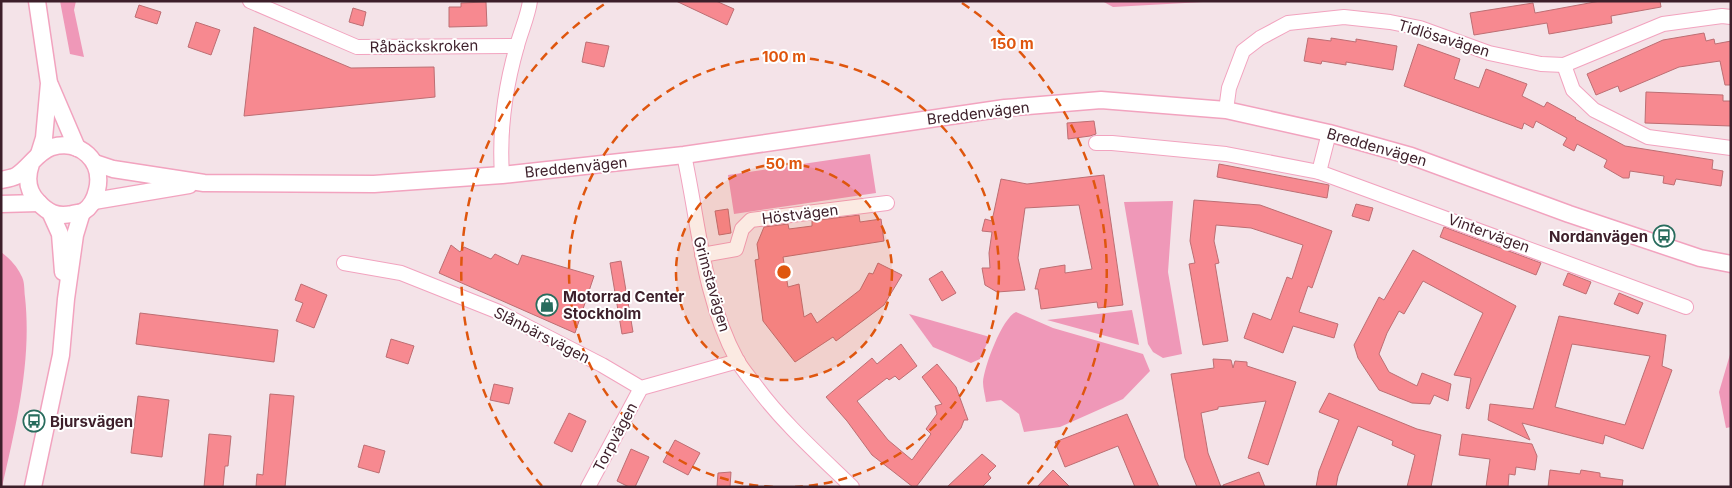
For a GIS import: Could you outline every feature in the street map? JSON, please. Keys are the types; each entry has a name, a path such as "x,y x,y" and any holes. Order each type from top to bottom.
{"street":[{"path":"36,1 49,83 44,138 27,175 28,187 32,196 45,209 60,234 66,299"},
{"name":"Råbäckskroken","path":"250,1 358,47 517,46"},
{"path":"502,175 500,154 507,87 530,1"},
{"name":"Tidlösavägen","path":"1226,110 1229,88 1243,52 1260,38 1288,23 1344,17 1390,22 1420,28 1489,53 1541,64 1564,65 1663,24 1722,16 1731,17"},
{"path":"1564,65 1574,90 1594,110 1648,137 1731,148"},
{"path":"49,83 77,148"},
{"name":"Breddenvägen","path":"77,148 88,155 95,163 113,168 204,183 374,184 502,175 684,155 1004,108 1101,100 1226,110 1329,133 1411,156 1569,214 1700,258 1731,264"},
{"path":"1319,172 1329,133"},
{"name":"Vintervägen","path":"1096,143 1226,154 1319,172 1686,307"},
{"path":"1,180 15,176 51,148 64,146 77,148"},
{"name":"Grimstavägen","path":"684,155 702,256 718,316 738,361 773,409 800,438 852,487"},
{"path":"33,487 61,355 66,299 75,235 99,179 95,163"},
{"name":"Breddenvägen","path":"1,204 45,209 62,216 88,207 204,183"},
{"name":"Höstvägen","path":"702,256 736,249 742,229 751,220 887,203"},
{"name":"Slånbärsvägen","path":"344,264 401,273 499,312 602,365 641,388"},
{"path":"641,388 738,361"},
{"name":"Torpvägen","path":"588,487 641,388"}],"shaded area":[{"path":"60,1 76,1 74,10 84,57 70,54"},
{"path":"1102,1 1221,1 1113,7"},
{"path":"870,154 876,193 734,214 728,175"},
{"path":"1173,201 1168,272 1182,354 1163,358 1153,352 1148,344 1124,202"},
{"path":"1,252 15,265 22,277 27,321 21,393 2,487"},
{"path":"1132,310 1139,345 1047,320"},
{"path":"1016,312 1053,328 1143,354 1150,371 1123,399 1060,427 1024,432 1019,414 1001,400 986,402 983,384 987,366 1000,333 1005,323"},
{"path":"909,314 990,337 980,359 971,363 933,347"},
{"path":"1731,351 1731,427 1726,428 1719,392"}],"building":[{"path":"676,1 716,1 734,9 727,25"},
{"path":"1600,1 1660,1 1661,7 1611,16 1612,23 1549,34 1547,23 1474,35 1470,13 1533,3 1535,13"},
{"path":"486,2 487,26 449,27 449,7 461,7 461,3"},
{"path":"139,5 161,12 157,24 135,17"},
{"path":"353,8 366,12 363,26 349,22"},
{"path":"196,22 220,30 211,55 188,47"},
{"path":"254,27 351,68 434,67 435,97 244,116"},
{"path":"1704,33 1706,41 1714,39 1715,44 1731,41 1731,85 1725,85 1720,61 1679,67 1620,92 1618,86 1596,95 1587,74 1663,40"},
{"path":"1308,38 1331,41 1331,38 1356,42 1356,39 1397,46 1393,70 1346,62 1346,65 1322,61 1321,64 1304,61"},
{"path":"586,42 609,46 604,67 582,62"},
{"path":"1418,44 1460,59 1454,79 1479,88 1486,69 1527,84 1522,96 1544,107 1547,102 1625,146 1713,160 1712,169 1723,171 1721,186 1676,179 1674,185 1663,183 1664,176 1630,171 1629,178 1623,178 1604,167 1607,160 1577,144 1574,151 1563,145 1567,138 1536,121 1533,128 1524,123 1522,129 1404,86"},
{"path":"1646,92 1723,95 1723,101 1731,101 1731,126 1645,123"},
{"path":"1094,121 1096,134 1068,139 1067,123"},
{"path":"1219,164 1329,185 1327,198 1217,177"},
{"path":"1104,175 1123,305 1098,308 1097,302 1041,309 1038,289 1035,289 1040,269 1065,265 1065,273 1092,269 1079,205 1025,208 1018,258 1025,290 997,292 985,285 982,268 990,268 989,253 992,232 982,231 985,219 992,221 1001,179 1027,184"},
{"path":"1194,200 1260,205 1332,231 1312,288 1308,286 1299,312 1338,324 1334,338 1293,326 1283,353 1244,338 1253,313 1271,320 1287,277 1292,279 1303,245 1251,228 1216,225 1214,241 1219,263 1215,264 1228,341 1203,345 1189,264 1195,263 1190,241"},
{"path":"1356,204 1373,208 1369,221 1352,216"},
{"path":"728,209 731,233 719,235 715,211"},
{"path":"859,215 860,222 881,219 884,241 783,257 788,287 799,284 804,317 811,313 817,323 860,290 869,273 873,274 878,263 902,275 884,305 836,341 833,337 795,362 763,321 755,260 759,259 757,244 764,227 788,224 789,229 812,226 812,221"},
{"path":"1444,227 1541,263 1536,275 1440,237"},
{"name":"Motorrad Center Stockholm","path":"451,245 460,252 464,247 491,259 495,254 518,265 522,255 594,276 575,333 439,273"},
{"path":"1413,250 1516,306 1469,409 1466,408 1471,378 1454,375 1483,313 1423,281 1404,314 1399,311 1387,333 1379,354 1389,372 1417,386 1422,373 1451,384 1448,401 1434,395 1430,404 1412,403 1379,390 1358,358 1354,345 1379,297 1384,300"},
{"path":"621,261 633,332 622,334 610,263"},
{"path":"942,271 956,293 942,301 929,279"},
{"path":"1568,273 1591,282 1586,294 1563,285"},
{"path":"301,284 327,295 314,328 296,321 303,303 295,300"},
{"path":"1619,293 1643,303 1638,314 1614,304"},
{"path":"140,313 278,330 274,362 136,344"},
{"path":"1559,316 1666,335 1662,366 1672,370 1643,449 1605,435 1603,444 1522,423 1530,440 1488,420 1490,404 1533,409","holes":["1572,344 1650,356 1625,425 1555,407"]},
{"path":"391,339 414,346 408,364 386,357"},
{"path":"901,344 917,366 899,380 895,376 889,380 887,378 857,401 888,440 912,460 931,434 926,429 937,414 935,406 942,404 922,377 937,364 956,387 968,420 964,420 961,428 916,487 913,487 872,455 847,421 826,397 872,358 877,364"},
{"path":"1213,359 1231,360 1233,368 1235,361 1247,362 1247,366 1296,382 1268,465 1248,458 1266,401 1218,407 1218,409 1201,413 1208,453 1221,487 1197,487 1185,458 1171,374 1214,368"},
{"path":"494,384 513,388 509,404 490,400"},
{"path":"1329,393 1417,429 1441,435 1431,487 1407,487 1415,455 1392,445 1393,441 1358,426 1338,476 1336,487 1316,487 1319,471 1339,420 1319,412"},
{"path":"270,394 294,396 285,487 256,487 257,474 263,475"},
{"path":"138,396 169,400 162,457 131,453"},
{"path":"569,413 586,421 572,452 554,443"},
{"path":"1127,414 1159,487 1135,487 1118,446 1065,467 1055,442"},
{"path":"209,434 231,436 228,466 225,466 223,487 204,487"},
{"path":"1462,434 1532,444 1537,456 1535,470 1516,467 1515,475 1509,474 1508,487 1486,487 1490,459 1459,455"},
{"path":"675,440 700,453 688,475 663,462"},
{"path":"364,445 385,451 379,473 358,467"},
{"path":"631,449 649,457 635,487 629,487 617,481"},
{"path":"982,454 996,466 988,474 991,478 982,487 947,487"},
{"path":"1053,470 1070,487 1037,487"},
{"path":"1550,470 1580,474 1581,470 1600,473 1600,477 1623,480 1622,487 1548,487"},
{"path":"731,472 730,487 717,487 718,473"},
{"path":"1259,472 1265,487 1223,487 1223,485"}],"place":[{"name":"Nordanvägen","path":"1664,236"},
{"name":"Motorrad Center Stockholm","path":"547,305"},
{"name":"Bjursvägen","path":"34,421"}]}
